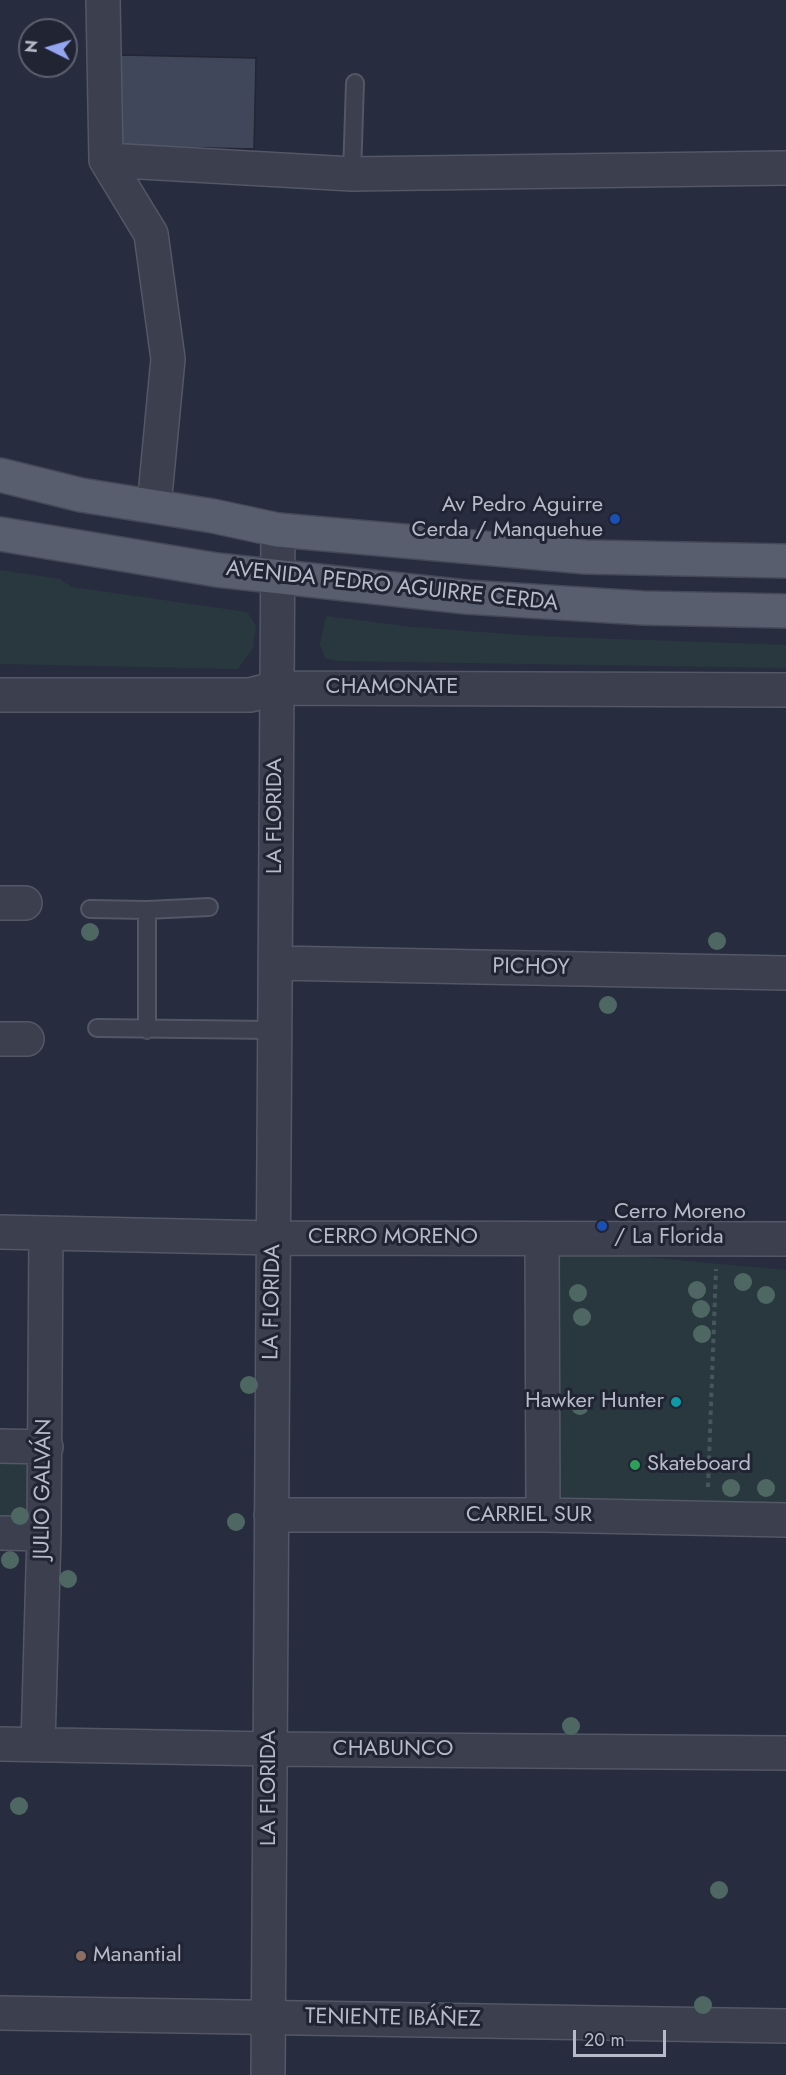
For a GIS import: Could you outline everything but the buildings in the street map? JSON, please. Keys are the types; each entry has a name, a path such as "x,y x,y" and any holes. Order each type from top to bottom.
{"main road":[{"name":"AVENIDA PEDRO AGUIRRE CERDA","path":"0,475 81,495 154,506 278,530 586,557 786,561"},
{"name":"AVENIDA PEDRO AGUIRRE CERDA","path":"0,534 217,570 278,577 562,604 786,611"}],"street":[{"path":"103,0 106,160 151,234 168,359 154,506"},
{"path":"106,160 352,174 786,168"},
{"name":"LA FLORIDA","path":"268,2075 278,530"},
{"name":"CHAMONATE","path":"0,695 250,695 277,688 786,690"},
{"name":"PICHOY","path":"275,963 786,973"},
{"name":"CERRO MORENO","path":"0,1232 273,1238 786,1239"},
{"name":"JULIO GALVÁN","path":"38,1744 46,1447 46,1233"},
{"path":"542,1239 543,1515"},
{"path":"0,1446 46,1447"},
{"name":"CARRIEL SUR","path":"271,1515 543,1515 786,1520"},
{"path":"0,1533 44,1534"},
{"name":"CHABUNCO","path":"0,1744 270,1749 786,1753"},
{"name":"TENIENTE IBÁÑEZ","path":"0,2013 786,2026"}],"lane":[{"path":"352,174 355,83"},
{"path":"90,909 147,910 209,907"},
{"path":"147,910 147,1030"},
{"path":"97,1028 274,1030"}],"path":[{"path":"708,1519 716,1262 721,1239"}],"shaded area":[{"path":"0,570 60,579 72,587 247,612 256,625 253,648 238,669 0,664"},
{"path":"326,616 413,627 536,636 786,645 786,668 338,661 325,658 320,644"},
{"path":"557,1249 786,1270 786,1504 553,1502"},
{"path":"0,1459 33,1459 34,1522 0,1522"}],"place":[{"name":"Av Pedro Aguirre Cerda / Manquehue","path":"615,519"},
{"name":"Cerro Moreno / La Florida","path":"602,1226"},
{"name":"Hawker Hunter","path":"676,1402"},
{"name":"Skateboard","path":"635,1465"},
{"name":"Manantial","path":"81,1956"}]}
